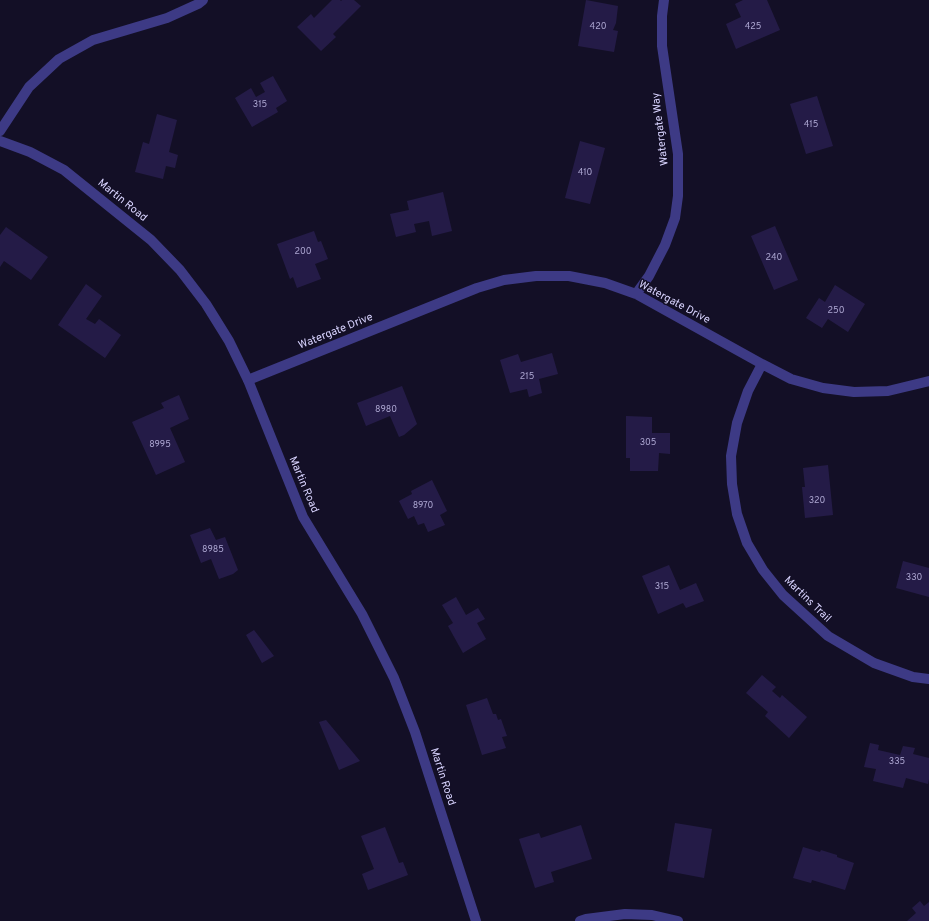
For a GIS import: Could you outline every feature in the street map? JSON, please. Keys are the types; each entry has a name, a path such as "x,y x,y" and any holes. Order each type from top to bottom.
{"street":[{"path":"0,130 29,87 59,59 93,40 167,18 198,4 203,0"},
{"name":"Watergate Way","path":"636,294 649,276 665,245 675,218 678,196 678,154 662,46 662,16 664,0"},
{"name":"Martin Road","path":"0,141 30,152 64,170 151,240 180,270 206,304 229,341 248,380 303,517 362,614 394,678 415,732 476,921"},
{"name":"Watergate Drive","path":"248,380 477,288 504,280 536,276 568,276 605,283 636,294 762,364 791,378 823,388 854,392 888,391 929,381"},
{"name":"Martins Trail","path":"762,364 748,391 737,423 732,456 732,484 737,514 747,543 763,570 783,595 828,636 874,663 913,677 929,679"},
{"path":"580,921 625,914 652,915 678,921"}],"building":[{"path":"332,0 354,0 361,6 333,34 336,37 321,51 297,27 311,14 314,18"},
{"path":"586,0 618,6 616,23 613,30 618,31 614,52 578,46"},
{"path":"743,0 767,0 780,30 736,49 726,24 741,17 735,4"},
{"path":"273,76 287,101 276,108 278,112 252,127 235,98 251,88 256,97 265,92 260,83"},
{"path":"817,96 833,146 806,154 790,104"},
{"path":"157,114 177,120 169,152 178,155 175,168 166,166 163,179 135,172 143,142 149,144"},
{"path":"580,141 605,148 590,204 565,198"},
{"path":"443,192 452,231 432,236 429,221 414,224 416,232 396,237 390,214 409,210 407,201"},
{"path":"775,226 798,280 774,290 751,236"},
{"path":"6,227 48,257 31,280 4,261 0,267 0,235"},
{"path":"314,231 318,242 321,241 328,259 315,264 321,279 297,288 293,277 290,279 277,244"},
{"path":"86,284 102,296 86,319 95,324 99,319 121,335 105,358 58,325"},
{"path":"835,285 865,304 848,332 828,319 822,328 806,318 819,298 825,302"},
{"path":"552,353 558,374 539,379 542,393 529,397 527,389 510,393 500,360 518,354 521,362"},
{"path":"402,386 417,424 404,435 399,437 390,416 366,426 357,403"},
{"path":"179,395 189,419 170,428 185,462 156,475 132,422 164,408 161,403"},
{"path":"626,416 652,417 652,433 670,433 670,454 659,453 658,471 630,471 630,458 626,458"},
{"path":"828,465 833,515 805,518 802,487 805,487 803,468"},
{"path":"432,480 447,511 440,515 445,525 428,532 424,523 418,525 414,516 408,519 399,501 412,494 411,491"},
{"path":"210,528 216,540 225,537 238,570 233,574 219,579 211,559 201,563 190,535"},
{"path":"903,561 929,568 929,597 896,588"},
{"path":"669,565 680,590 696,583 704,601 686,608 683,603 658,614 642,576"},
{"path":"456,597 466,615 478,608 485,619 477,623 486,639 463,653 448,626 453,623 442,605"},
{"path":"254,630 274,656 262,663 246,635"},
{"path":"762,675 776,687 772,691 780,698 782,695 807,717 789,738 765,716 768,712 746,693"},
{"path":"487,698 493,714 496,714 498,720 501,719 507,736 502,737 506,748 482,755 466,705"},
{"path":"326,720 360,761 339,770 319,722"},
{"path":"870,743 879,745 878,750 900,755 903,746 915,748 913,754 929,758 928,784 906,778 903,788 873,781 876,769 864,767"},
{"path":"675,823 712,829 704,878 667,871"},
{"path":"581,825 592,859 551,872 554,882 535,888 519,839 539,833 541,838"},
{"path":"385,827 399,863 403,862 408,875 368,890 362,874 374,869 361,836"},
{"path":"803,847 820,852 821,850 837,855 837,857 854,863 845,890 812,880 811,883 793,878"},
{"path":"920,901 924,906 929,902 929,921 907,921 916,913 912,908"}]}
